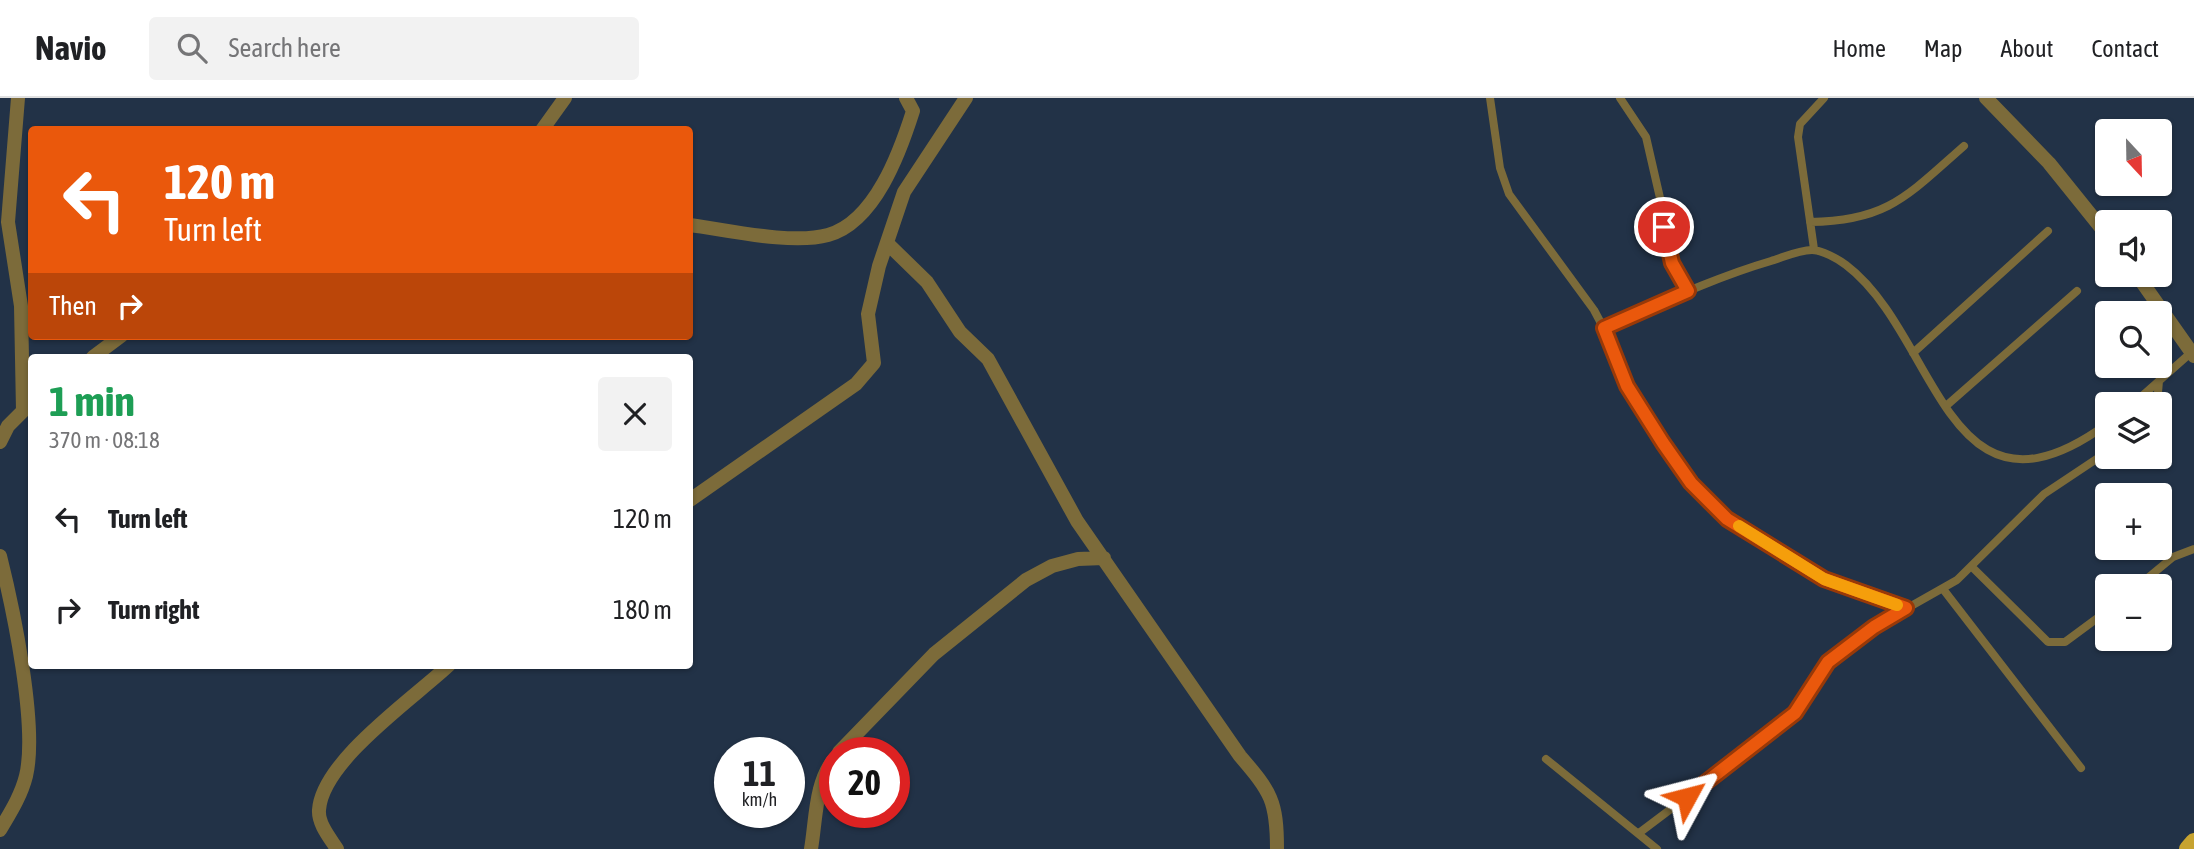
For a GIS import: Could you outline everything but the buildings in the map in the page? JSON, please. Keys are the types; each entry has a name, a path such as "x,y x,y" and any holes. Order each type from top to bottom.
{"main road":[{"path":"2188,849 2194,842"}],"street":[{"path":"0,442 8,426 27,407 21,306 8,222 18,98"},
{"path":"545,126 565,98"},
{"path":"693,225 801,239 830,234 845,227 886,183 913,111 912,103 906,98"},
{"path":"693,498 856,384 872,369 874,363 868,314 904,192 966,98"},
{"path":"1986,98 2049,163 2095,220"},
{"path":"887,244 916,269 939,296 960,332 988,359 1056,486 1240,757 1269,790 1276,814 1278,849"},
{"path":"2146,287 2193,353"},
{"path":"97,354 116,340"},
{"path":"0,556 22,676 29,736 26,776 15,805 0,830"},
{"path":"853,737 934,653 1026,580 1052,566 1078,559 1104,558"},
{"path":"337,849 323,826 319,811 328,783 354,748 444,669"},
{"path":"811,849 819,797"}],"lane":[{"path":"1490,98 1500,168 1509,194 1594,310 1627,386 1691,483 1727,519 1824,579 1906,608"},
{"path":"1620,98 1646,137 1663,211 1665,243 1672,263 1688,291"},
{"path":"1814,249 1798,137 1800,124 1824,98"},
{"path":"1810,222 1842,222 1879,212 1911,193 1964,146"},
{"path":"1913,353 2048,231"},
{"path":"1604,328 1727,274 1814,249 1839,260 1857,273 1882,303 1946,406 1975,443 1999,456 2018,461 2044,457 2082,442 2095,433"},
{"path":"1946,406 2077,291"},
{"path":"2147,392 2193,353"},
{"path":"2158,392 2159,381"},
{"path":"1639,833 1785,723 1810,693 1828,662 1874,627 1943,589 1972,567 2044,494 2095,460"},
{"path":"2152,574 2173,557 2194,549"},
{"path":"1972,567 2048,642 2065,642 2095,620"},
{"path":"1943,589 2081,768"},
{"path":"1546,759 1657,849"}],"slow traffic":[{"path":"1739,526 1824,579 1897,605"}],"route":[{"path":"1664,227 1665,243 1672,263 1688,291 1604,328 1627,386 1663,443 1691,483 1727,519 1824,579 1906,608 1874,627 1828,662 1810,693 1785,723 1687,797"}]}
